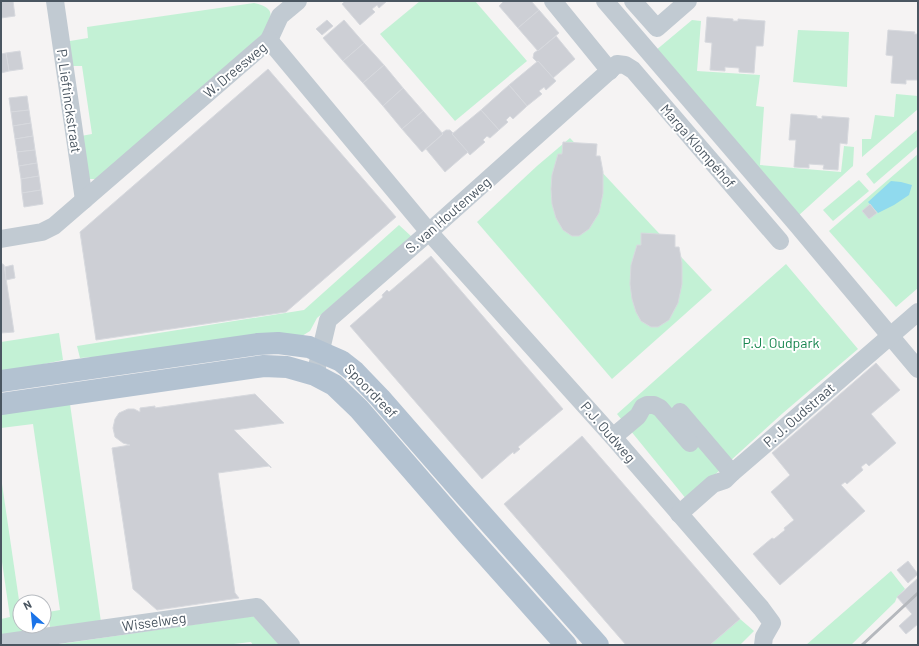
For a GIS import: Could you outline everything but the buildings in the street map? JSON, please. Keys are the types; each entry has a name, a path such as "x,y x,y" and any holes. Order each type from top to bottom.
{"main road":[{"name":"Spoordreef","path":"1,381 258,344 293,344 309,348 341,361 355,372 380,398 598,645"},
{"name":"Spoordreef","path":"1,404 264,366 287,367 315,375 334,385 359,409 566,645"}],"street":[{"name":"P. Lieftinckstraat","path":"55,1 84,200"},
{"path":"269,40 280,16 298,1"},
{"path":"553,1 610,70"},
{"path":"605,1 798,226 918,369"},
{"path":"633,1 657,28 688,1"},
{"name":"W. Dreesweg","path":"1,239 42,232 54,226 269,40 430,232"},
{"name":"Marga Klompéhof","path":"610,70 617,64 625,65 633,70 780,241"},
{"name":"S. van Houtenweg","path":"315,375 328,320 430,232 610,70"},
{"name":"P.J. Oudweg","path":"430,232 610,434 772,623 759,642"},
{"name":"P. J. Oudstraat","path":"682,518 721,490 728,476 918,312"},
{"path":"610,434 638,416 643,407 654,405 660,408 690,443"},
{"path":"680,412 728,476"},
{"name":"Wisselweg","path":"1,643 257,607 291,645"}],"green space":[{"path":"420,1 475,1 527,61 455,121 380,34"},
{"path":"254,3 266,7 269,10 270,17 265,32 97,179 89,179 81,136 92,134 82,66 70,66 64,42 88,38 87,27"},
{"path":"692,20 701,21 697,71 760,75 756,106 764,107 760,165 841,172 844,146 854,147 853,166 798,216 655,51"},
{"path":"798,30 849,32 847,87 793,82"},
{"path":"896,94 918,96 918,109 862,157 862,139 871,139 875,115 894,117"},
{"path":"918,129 918,146 874,184 866,174"},
{"path":"570,138 712,290 612,379 477,222 537,166"},
{"path":"918,154 918,288 896,307 829,231"},
{"path":"859,180 869,191 833,221 823,210"},
{"path":"399,225 412,237 317,318 310,331 302,336 106,357 80,358 77,346 304,310"},
{"name":"P.J. Oudpark","path":"786,264 858,349 783,413 687,500 617,414"},
{"path":"59,333 63,360 1,373 1,342"},
{"path":"70,404 101,622 52,627 52,611 60,610 33,424 1,428 1,411"},
{"path":"1,477 18,594 12,594 12,634 16,634 1,637 1,619 10,617 1,555"},
{"path":"891,571 905,589 897,597 895,602 851,645 806,645"},
{"path":"253,616 280,645 253,645 251,642 225,645 53,645"},
{"path":"740,619 754,631 740,645 710,645"}],"water":[{"path":"891,181 912,185 909,195 878,213 868,202"}],"railway":[{"path":"862,645 918,593"}]}
